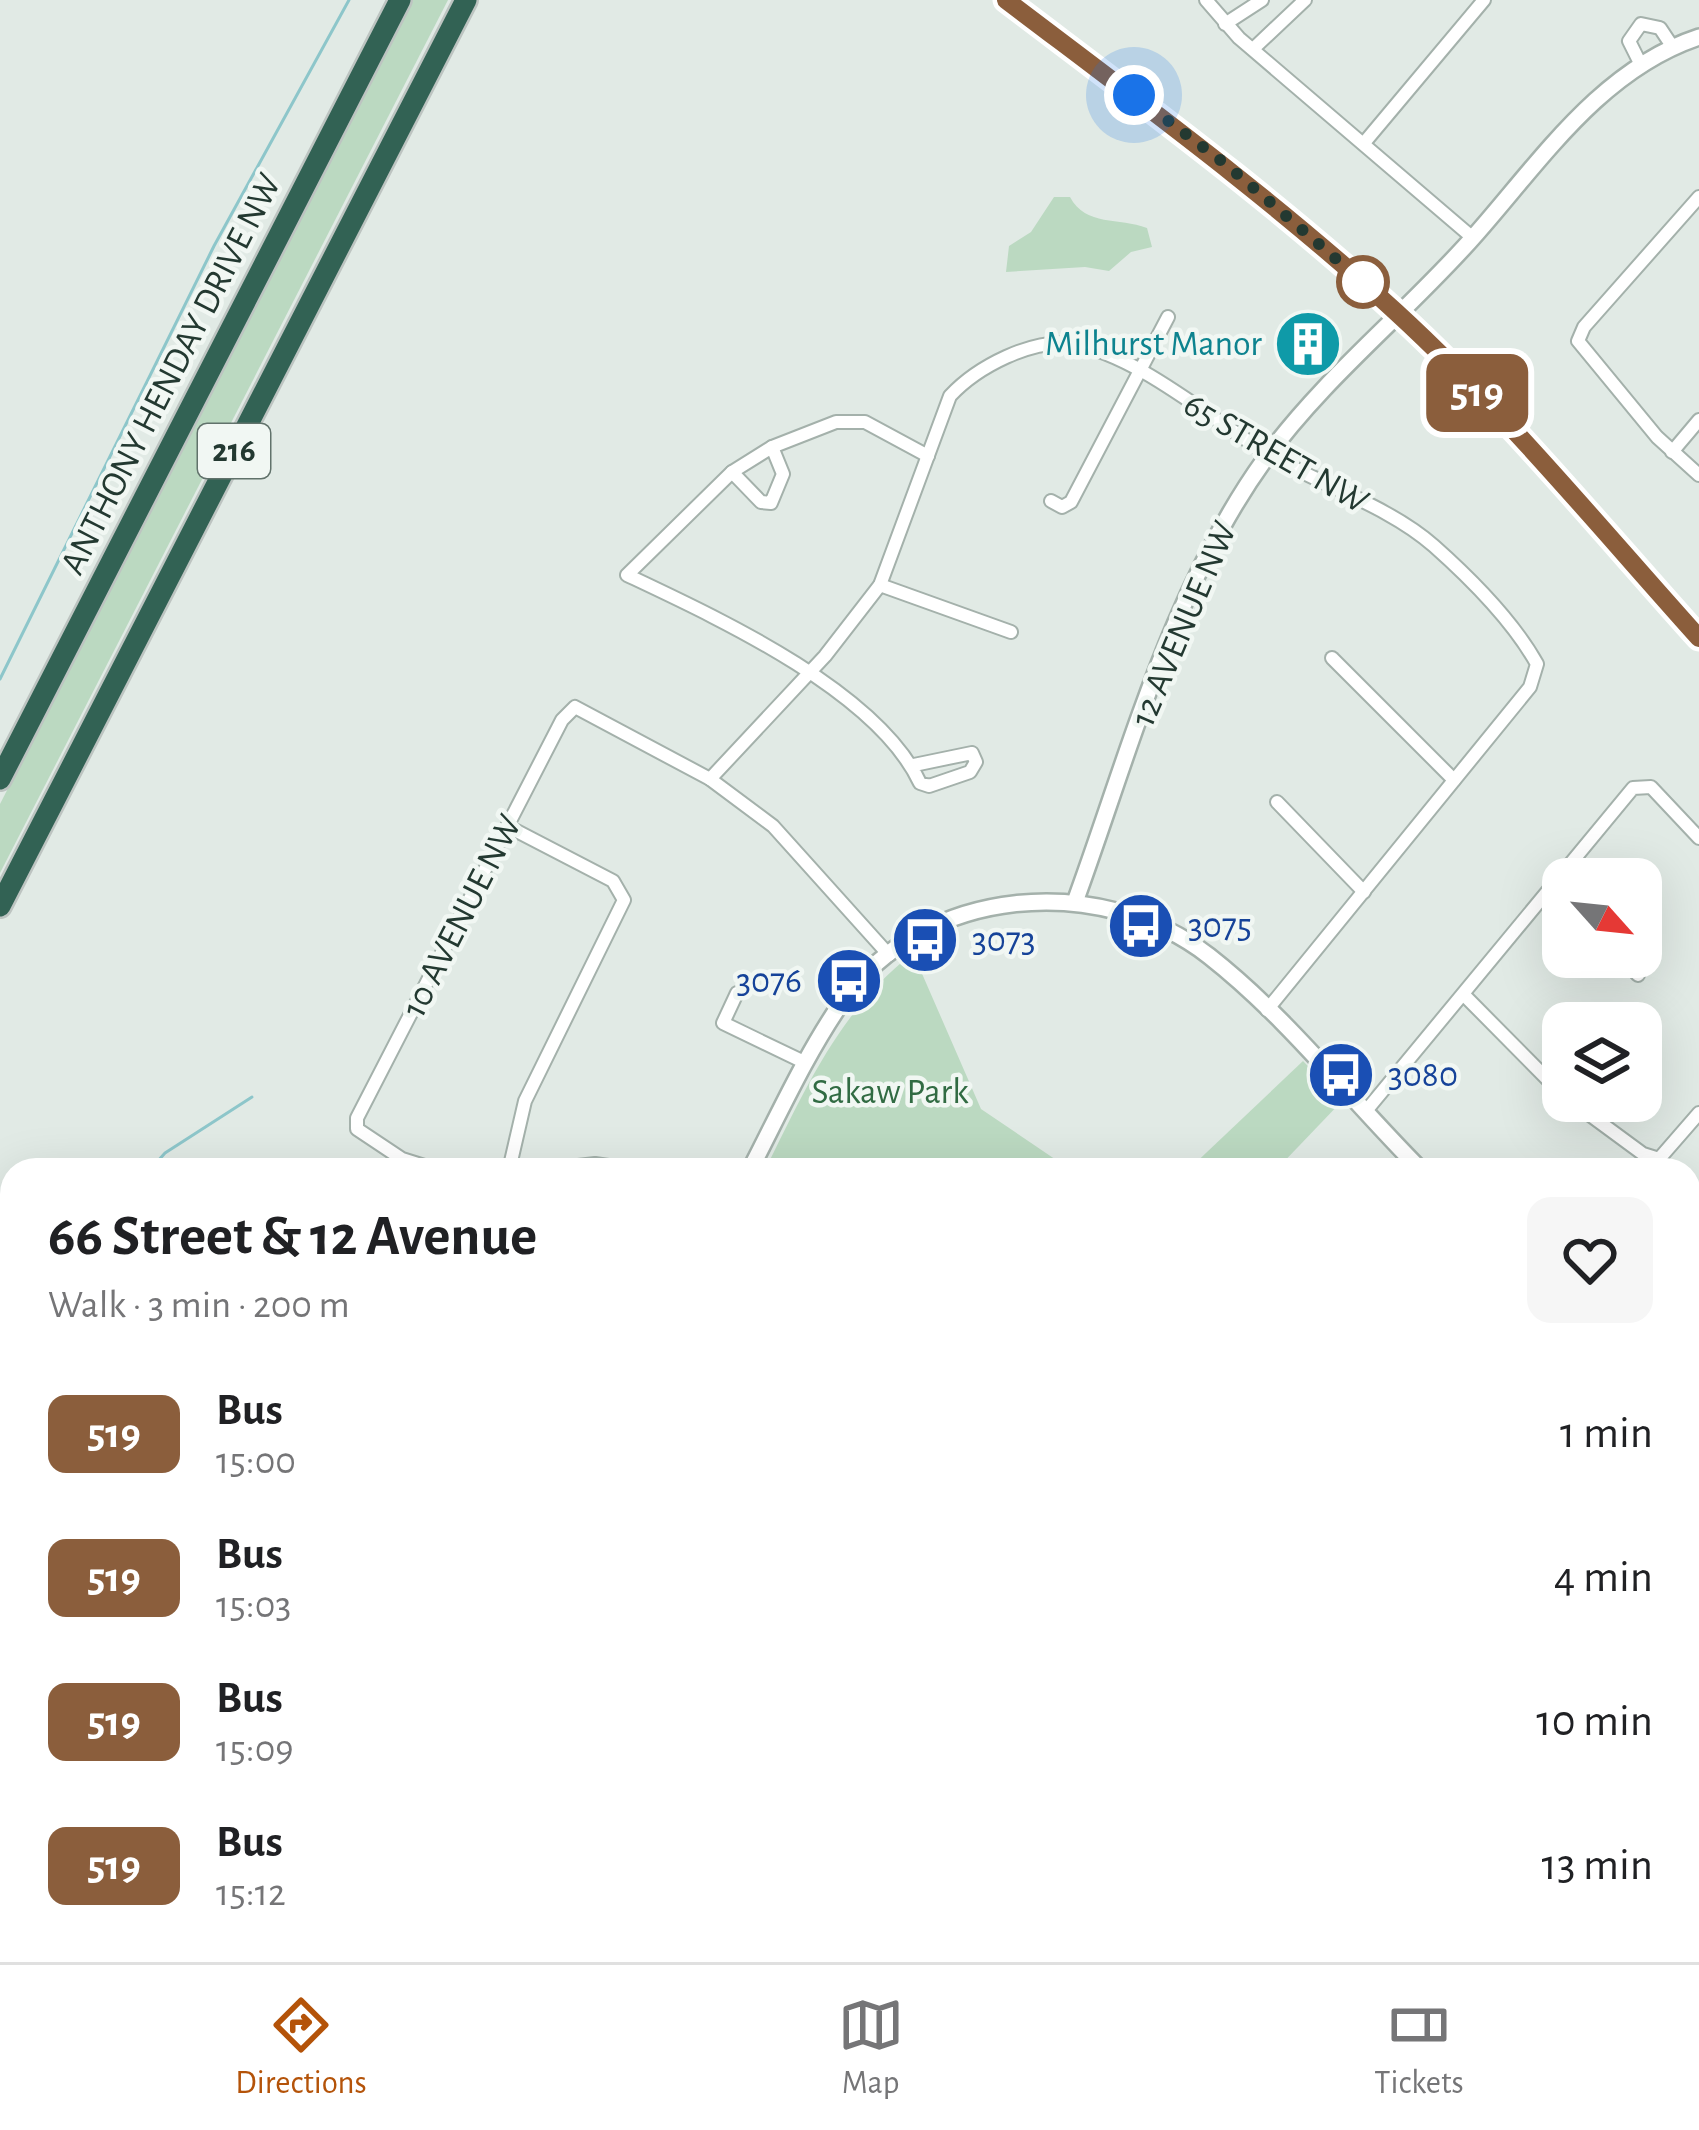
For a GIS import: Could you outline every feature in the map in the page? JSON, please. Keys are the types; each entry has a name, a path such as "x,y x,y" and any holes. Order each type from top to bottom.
{"highway":[{"name":"ANTHONY HENDAY DRIVE NW","path":"0,779 400,0"},
{"name":"216","path":"1,905 466,0"}],"main road":[{"path":"1006,0 1228,166 1400,315 1473,387 1699,638"}],"street":[{"path":"1207,0 1225,24 1473,238"},
{"path":"1225,24 1262,0"},
{"path":"1253,49 1305,0"},
{"path":"1364,142 1484,0"},
{"name":"12 AVENUE NW","path":"1640,63 1629,41 1641,24 1654,24 1672,46"},
{"name":"12 AVENUE NW","path":"1075,902 1199,572 1268,454 1473,238 1578,116 1640,63 1699,38"},
{"path":"1699,197 1584,327 1578,341 1672,452 1699,475"},
{"name":"65 STREET NW","path":"1051,501 1062,507 1071,502 1168,317"},
{"name":"65 STREET NW","path":"928,456 942,409 968,377 1039,346 1091,348 1140,373 1268,454 1413,530 1468,580 1531,654 1537,671 1454,780"},
{"path":"1672,452 1699,420"},
{"path":"889,955 773,826 710,779 812,670 880,584 928,456 865,422 836,422 772,447 732,472 627,575 812,670 914,765 918,780 929,786 970,772 976,762 972,753 963,751 914,765"},
{"path":"732,472 761,502 771,503 783,474 772,447"},
{"name":"65 STREET NW","path":"1413,530 1420,516"},
{"path":"880,584 1010,632"},
{"path":"1267,1010 1454,780 1333,658"},
{"name":"10 AVENUE NW","path":"400,1158 357,1129 357,1118 562,719 574,707 710,779"},
{"path":"1575,858 1633,788 1644,786 1699,838"},
{"path":"1277,802 1364,892"},
{"path":"508,827 613,881 623,893 622,911 526,1101 512,1158"},
{"path":"1366,1111 1542,898"},
{"path":"756,1158 844,999 889,955 927,931 983,909 1075,902 1114,908 1158,923 1207,954 1410,1158"},
{"path":"737,993 723,1023 806,1063"},
{"path":"1464,995 1542,1074"},
{"path":"1660,1158 1699,1113"},
{"path":"1600,1122 1656,1158"}],"green space":[{"path":"413,0 448,0 0,873 0,804"},
{"path":"1054,197 1070,197 1094,217 1147,228 1152,247 1131,252 1109,271 1085,267 1006,272 1009,246 1031,232"},
{"name":"Sakaw Park","path":"913,953 981,1109 1053,1158 771,1158 827,1052 887,976"},
{"path":"1303,1061 1342,1101 1287,1158 1201,1158"}],"waterway":[{"path":"0,679 214,246 349,0"},
{"path":"161,1158 252,1097"}],"bus line":[{"name":"519","path":"1006,0 1228,166 1400,315 1473,387 1699,638"}],"place":[{"name":"Milhurst Manor","path":"1308,344"},
{"name":"3075","path":"1141,926"},
{"name":"3073","path":"925,940"},
{"name":"3076","path":"849,981"},
{"name":"3080","path":"1341,1075"}],"route":[{"path":"1134,95 1228,166 1363,282"}]}
